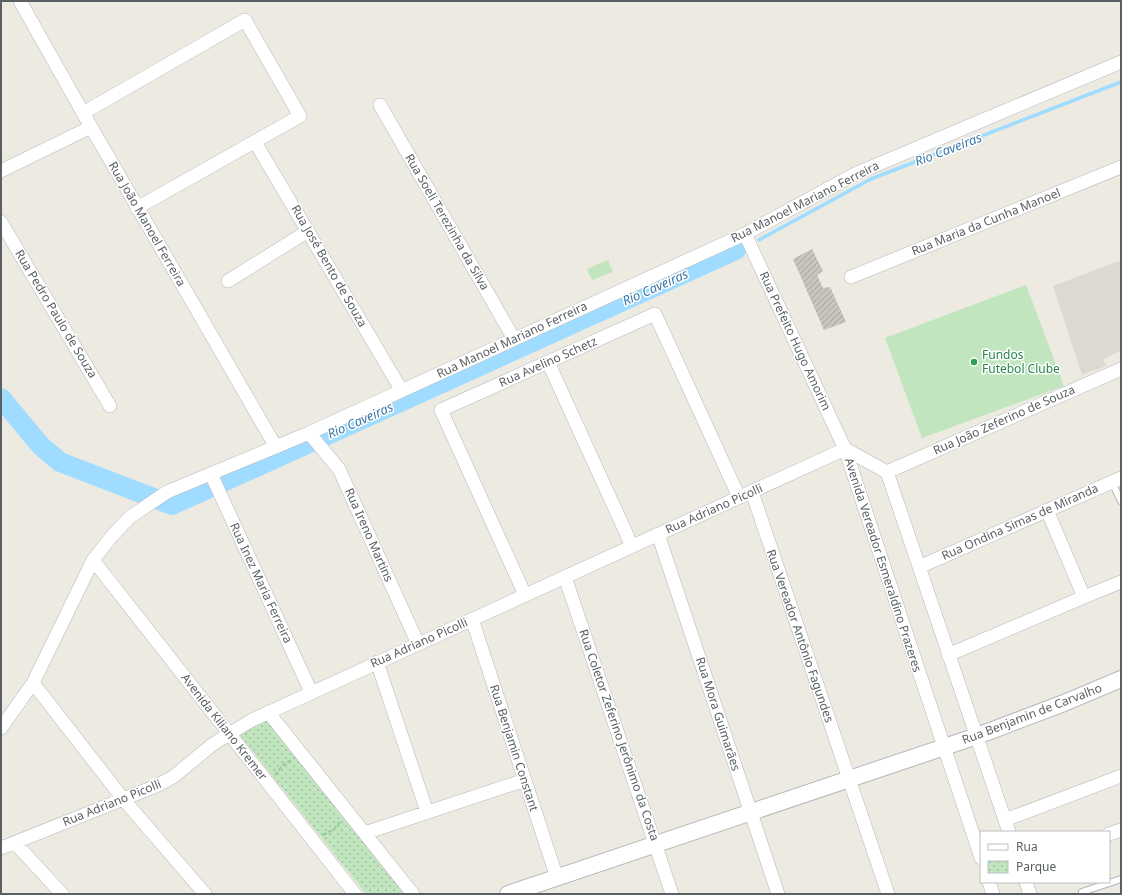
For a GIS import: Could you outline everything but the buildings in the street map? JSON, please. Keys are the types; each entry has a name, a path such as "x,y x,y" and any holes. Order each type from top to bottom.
{"street":[{"name":"Rua João Manoel Ferreira","path":"20,1 137,208 276,447"},
{"path":"83,113 245,20 300,116 137,208"},
{"name":"Rua Manoel Mariano Ferreira","path":"1,728 33,683 93,560 120,526 136,512 167,492 212,476 310,433 745,234 855,174 1121,62"},
{"name":"Rua Soeli Terezinha da Silva","path":"380,105 514,339"},
{"path":"1,171 91,127"},
{"name":"Rua José Bento de Souza","path":"255,142 402,391"},
{"name":"Rua Maria da Cunha Manoel","path":"851,277 1121,167"},
{"name":"Rua Pedro Paulo de Souza","path":"1,222 110,406"},
{"path":"228,281 308,231"},
{"name":"Rua Prefeito Hugo Amorim","path":"745,234 845,449"},
{"name":"Rua Avelino Schetz","path":"525,595 441,410 655,314 739,498"},
{"path":"548,362 632,546"},
{"name":"Rua João Zeferino de Souza","path":"887,472 1121,369"},
{"name":"Rua Ireno Martins","path":"310,433 339,469 418,644"},
{"name":"Avenida Vereador Esmeraldino Prazeres","path":"845,449 887,472"},
{"name":"Avenida Vereador Esmeraldino Prazeres","path":"845,449 943,748 980,855"},
{"name":"Rua Adriano Picolli","path":"1,848 124,800 165,782 213,744 268,712 845,449"},
{"path":"887,472 1007,826 1121,776"},
{"name":"Rua Inez Maria Ferreira","path":"212,476 311,692"},
{"name":"Rua Ondina Simas de Miranda","path":"919,567 1116,480"},
{"name":"Rua Vereador Antônio Fagundes","path":"752,492 888,894"},
{"path":"1047,510 1084,597"},
{"name":"Rua Mora Guimarães","path":"658,534 778,894"},
{"name":"Avenida Kiliano Kremer","path":"93,560 355,894"},
{"name":"Rua Coletor Zeferino Jerônimo da Costa","path":"566,577 672,894"},
{"path":"948,655 1121,582"},
{"name":"Rua Benjamin Constant","path":"472,619 556,878"},
{"path":"377,662 427,812"},
{"name":"Rua Benjamin de Carvalho","path":"508,894 943,748 1064,703 1121,679"},
{"path":"33,683 124,800 205,894"},
{"path":"268,712 413,894"},
{"path":"365,833 525,780"},
{"path":"1110,834 1121,830"},
{"path":"15,843 62,894"},
{"path":"989,883 993,894"},
{"path":"1026,883 1030,894"}],"lane":[{"path":"1116,480 1121,501"},
{"path":"1110,883 1121,879"},
{"path":"1082,892 1109,883"}],"path":[{"path":"270,786 282,766 292,760 304,756"},
{"path":"310,837 323,836 334,829 341,819 344,807"}],"shaded area":[{"path":"1119,261 1121,263 1121,351 1103,359 1106,366 1082,375 1053,286"}],"green space":[{"path":"608,260 613,272 592,280 587,269"},
{"name":"Fundos Futebol Clube","path":"1026,285 1064,386 922,438 885,338"},
{"path":"268,720 406,894 366,894 239,734"}],"waterway":[{"name":"Rio Caveiras","path":"759,240 871,179 1121,82"},
{"name":"Rio Caveiras","path":"1,398 41,446 60,462 172,505 736,250"}],"place":[{"name":"Fundos Futebol Clube","path":"974,362"}]}
